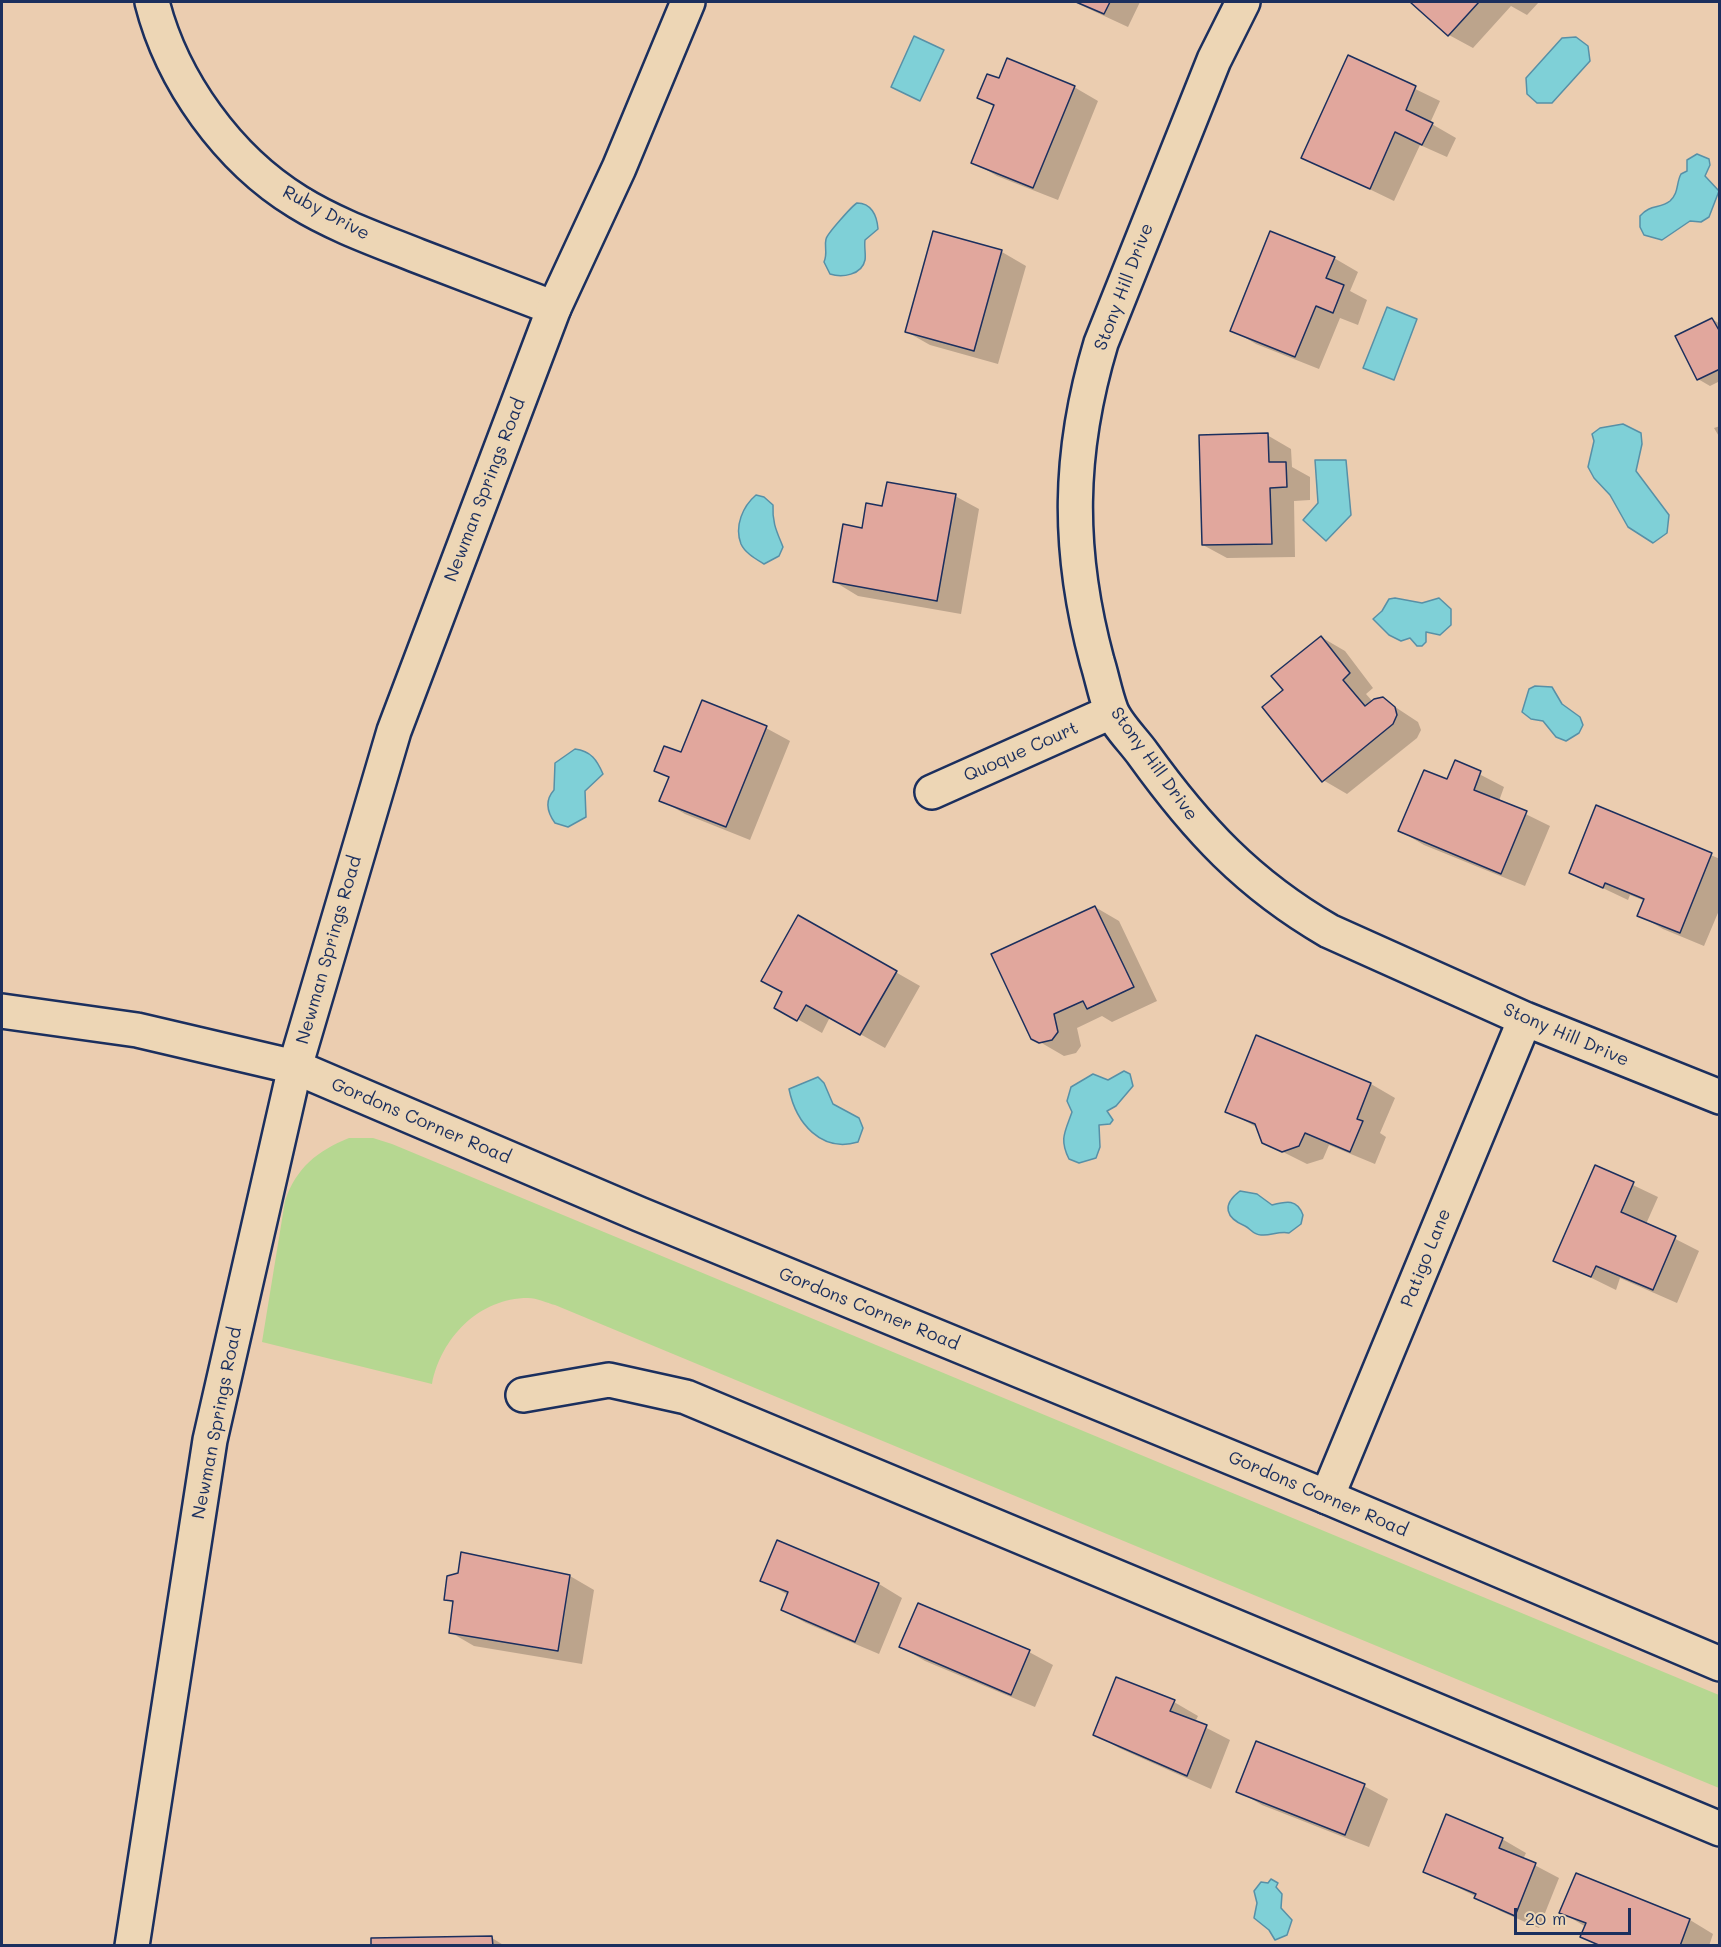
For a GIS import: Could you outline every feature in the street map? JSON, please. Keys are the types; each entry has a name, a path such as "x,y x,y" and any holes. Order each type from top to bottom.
{"street":[{"name":"Ruby Drive","path":"152,2 158,25 186,88 218,131 270,181 299,202 368,236 554,308"},
{"name":"Newman Springs Road","path":"132,1946 210,1440 295,1067 394,731 554,308 619,168 688,2"},
{"name":"Stony Hill Drive","path":"1243,2 1214,60 1190,119 1101,343 1086,391 1076,465 1073,512 1083,601 1111,712 1180,805 1227,856 1254,880 1329,932 1525,1019 1719,1097"},
{"name":"Quoque Court","path":"932,792 1111,712"},
{"name":"Gordons Corner Road","path":"2,1011 137,1030 295,1067 639,1214 1327,1497 1719,1664"},
{"name":"Patigo Lane","path":"1327,1497 1525,1019"},
{"path":"523,1395 609,1380 686,1397 1719,1829"}],"green space":[{"path":"349,1138 373,1138 392,1144 1719,1695 1719,1788 542,1301 528,1298 510,1300 478,1313 453,1337 444,1351 432,1384 262,1342 285,1201 290,1189 309,1162 327,1149"}],"water":[{"path":"914,36 944,50 920,101 891,87"},
{"path":"1576,37 1588,46 1590,61 1552,103 1537,103 1527,94 1526,78 1562,38"},
{"path":"1697,154 1709,159 1710,165 1705,176 1719,191 1709,217 1701,222 1690,221 1662,240 1644,235 1640,227 1640,216 1673,198 1681,174 1687,171 1687,160"},
{"path":"857,203 870,208 878,229 865,240 865,260 860,269 840,276 830,274 824,262 826,239"},
{"path":"1387,307 1417,319 1394,380 1363,368"},
{"path":"1623,424 1641,433 1642,444 1636,471 1669,515 1667,533 1653,543 1628,527 1610,495 1594,478 1588,467 1594,441 1592,434 1600,428"},
{"path":"1315,460 1346,460 1351,515 1326,541 1303,520 1318,503"},
{"path":"756,495 764,497 773,505 774,522 783,547 779,556 764,564 745,550 739,537 741,517 747,505"},
{"path":"1439,598 1451,609 1451,625 1440,635 1426,632 1426,642 1422,646 1417,646 1410,638 1401,641 1389,635 1373,619 1382,611 1389,599 1422,603"},
{"path":"1535,686 1552,687 1562,704 1580,717 1583,725 1579,733 1566,741 1556,737 1543,721 1531,719 1522,712 1529,689"},
{"path":"575,749 593,757 603,774 585,791 586,817 568,827 555,823 550,815 548,802 554,790 555,763"},
{"path":"1124,1071 1130,1074 1133,1086 1116,1106 1107,1111 1113,1120 1110,1124 1099,1125 1100,1147 1096,1158 1079,1163 1069,1159 1064,1141 1065,1130 1072,1112 1067,1101 1071,1087 1093,1074 1108,1080"},
{"path":"818,1077 824,1083 833,1104 859,1118 863,1128 858,1142 833,1143 822,1139 804,1124 792,1101 789,1089"},
{"path":"1240,1191 1257,1194 1272,1205 1287,1202 1295,1204 1303,1215 1301,1224 1289,1233 1256,1234 1234,1219 1228,1211 1230,1201"},
{"path":"1271,1879 1278,1883 1276,1887 1282,1894 1281,1908 1292,1920 1287,1935 1275,1940 1269,1930 1254,1918 1257,1903 1254,1891 1261,1882 1268,1883"}],"building":[{"path":"1076,2 1110,2 1104,14"},
{"path":"1410,2 1479,2 1448,36"},
{"path":"1348,55 1416,86 1406,110 1433,123 1422,145 1395,132 1370,189 1301,158"},
{"path":"1007,58 1075,86 1033,188 971,163 994,105 977,98 987,74 999,78"},
{"path":"933,231 1002,250 974,351 905,332"},
{"path":"1270,231 1335,257 1326,278 1344,285 1333,313 1316,306 1295,357 1230,331"},
{"path":"1712,318 1720,332 1720,369 1697,380 1675,336"},
{"path":"1268,433 1269,462 1286,462 1287,487 1270,488 1272,544 1202,545 1199,435"},
{"path":"887,482 956,494 937,601 833,582 843,524 862,528 866,503 882,506"},
{"path":"1321,636 1350,673 1343,680 1365,706 1374,699 1383,697 1395,707 1397,715 1393,724 1322,782 1262,707 1283,690 1271,676"},
{"path":"702,700 767,726 726,827 659,801 669,777 654,771 664,746 681,752"},
{"path":"1455,760 1481,771 1474,790 1527,811 1501,874 1398,831 1424,770 1447,779"},
{"path":"1596,805 1712,853 1680,933 1637,916 1644,899 1605,883 1603,888 1569,873"},
{"path":"1095,906 1134,987 1087,1009 1083,1001 1054,1014 1058,1032 1052,1040 1039,1043 1031,1039 991,954"},
{"path":"798,915 897,971 860,1035 806,1005 797,1021 774,1008 782,992 761,981"},
{"path":"1256,1035 1371,1083 1357,1119 1363,1121 1350,1152 1305,1133 1299,1146 1282,1152 1262,1143 1255,1124 1225,1112"},
{"path":"1595,1165 1634,1182 1621,1212 1676,1236 1653,1290 1596,1266 1591,1277 1553,1261"},
{"path":"777,1540 879,1583 855,1642 781,1610 788,1592 760,1581"},
{"path":"461,1552 570,1575 558,1651 449,1633 453,1601 444,1600 447,1576 458,1573"},
{"path":"918,1603 1030,1650 1011,1695 899,1647"},
{"path":"1116,1677 1175,1700 1170,1711 1207,1725 1187,1776 1093,1735"},
{"path":"1256,1741 1365,1784 1345,1835 1236,1792"},
{"path":"1446,1814 1503,1838 1499,1848 1536,1863 1515,1916 1474,1898 1476,1894 1423,1872"},
{"path":"1576,1873 1690,1919 1680,1946 1601,1946 1580,1937 1586,1923 1559,1913"},
{"path":"492,1936 493,1946 371,1946 371,1938"}]}
